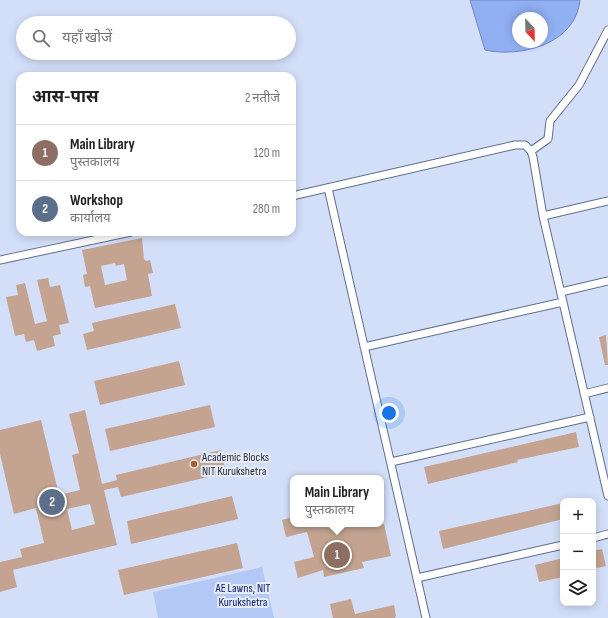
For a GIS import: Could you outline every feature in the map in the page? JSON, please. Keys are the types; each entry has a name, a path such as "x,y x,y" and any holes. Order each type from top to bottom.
{"street":[{"path":"531,151 546,142 550,135 549,126 552,117 579,85 608,30"},
{"path":"296,195 515,145 525,145 531,151 543,216 584,394 606,478 608,496"},
{"path":"328,188 426,618"},
{"path":"543,216 608,201"},
{"path":"0,260 112,236"},
{"path":"561,292 608,281"},
{"path":"364,347 563,302"},
{"path":"584,394 608,388"},
{"path":"391,462 590,417"},
{"path":"596,537 608,534"},
{"path":"417,578 560,546"}],"green space":[{"name":"AE Lawns, NIT Kurukshetra","path":"262,567 274,618 158,618 153,592"}],"shaded area":[{"path":"470,0 580,0 576,15 569,28 558,37 548,42 548,12 512,12 512,48 533,48 514,52 485,50"}],"building":[{"path":"142,238 144,259 146,261 150,260 153,273 148,274 152,296 95,308 90,286 85,287 83,275 87,274 82,250","holes":["115,263 116,266 124,264 127,280 105,285 101,266"]},
{"path":"48,278 50,287 60,285 69,323 59,325 61,334 53,336 55,346 37,351 34,340 26,342 24,334 15,336 6,297 18,295 16,285 25,283 35,324 47,321 37,280"},
{"path":"175,304 181,328 87,350 83,334 94,331 92,323"},
{"path":"606,335 608,365 605,365 599,337"},
{"path":"179,361 185,385 100,405 94,381"},
{"path":"210,405 215,427 110,451 105,429"},
{"path":"85,410 102,484 117,480 116,475 221,450 226,473 121,497 118,487 104,490 117,545 13,570 17,587 0,592 0,562 22,557 20,549 44,543 36,508 14,514 0,454 0,430 41,420 59,495 80,490 72,455 79,453 69,414","holes":["90,504 95,524 72,530 67,509"]},
{"path":"576,432 579,447 517,460 518,462 428,484 424,467"},
{"path":"232,496 238,519 131,544 127,521"},
{"path":"560,504 560,520 443,549 439,531"},
{"path":"290,518 290,527 384,527 384,524 391,556 362,562 364,568 324,577 323,570 298,578 294,562 314,557 307,532 286,537 282,520"},
{"path":"237,543 243,568 124,595 118,570"},
{"path":"602,549 606,566 596,568 596,550"},
{"path":"560,559 560,578 539,582 535,565"},
{"path":"351,599 355,614 394,605 396,616 395,618 333,618 330,604"}],"place":[{"name":"Academic Blocks NIT Kurukshetra","path":"194,464"},
{"name":"Workshop","path":"52,502"},
{"name":"Main Library","path":"337,555"}]}
